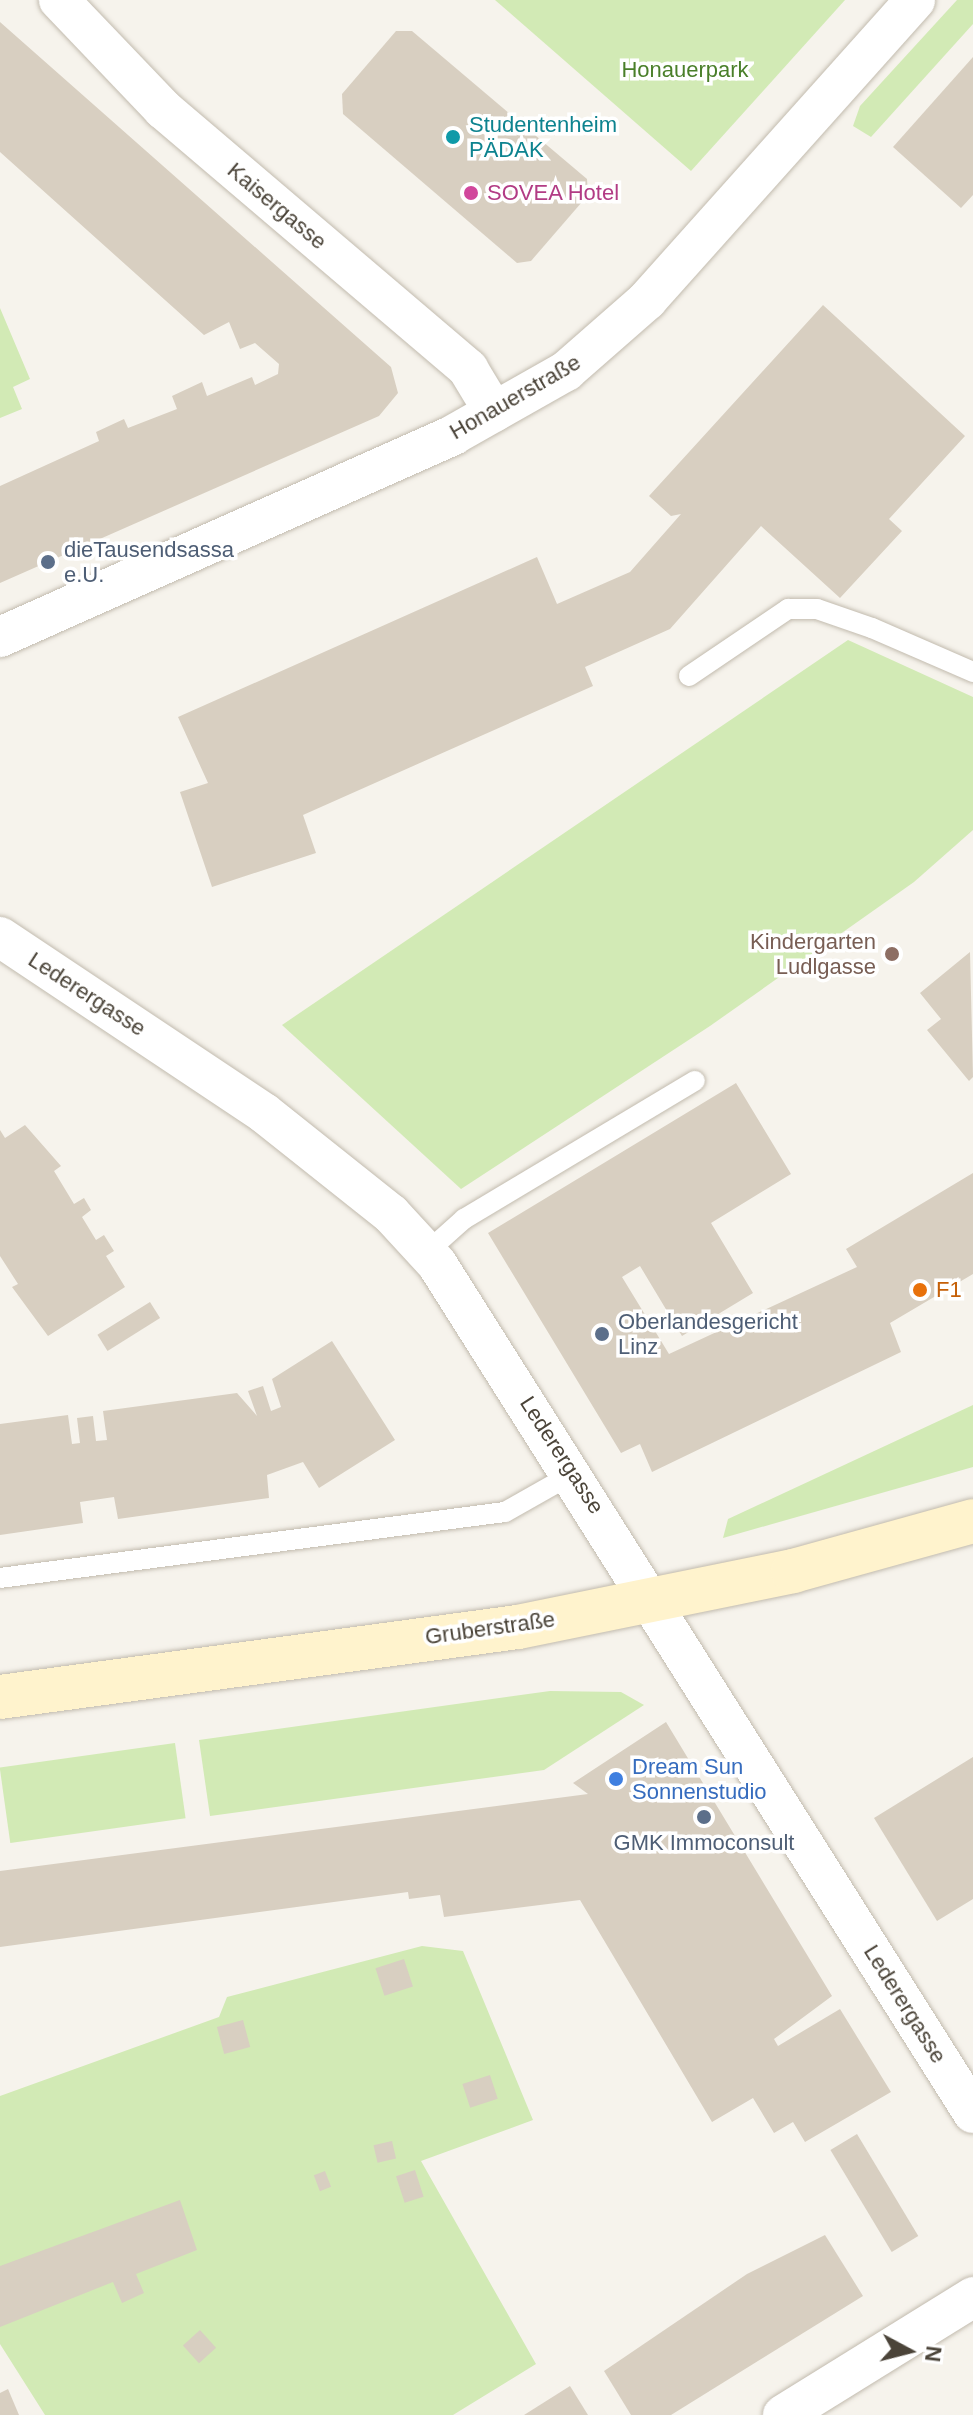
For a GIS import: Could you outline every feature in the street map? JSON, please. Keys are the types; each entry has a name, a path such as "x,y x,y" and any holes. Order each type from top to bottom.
{"main road":[{"name":"Gruberstraße","path":"0,1697 518,1627 654,1600 901,1544 973,1521"}],"street":[{"name":"Kaisergasse","path":"59,0 163,109 468,369 494,412"},
{"name":"Honauerstraße","path":"0,637 494,412 608,340 915,0"},
{"name":"Lederergasse","path":"0,937 264,1113 427,1252 574,1473 973,2113"},
{"path":"783,2415 973,2297"}],"lane":[{"path":"689,676 788,609 845,618 973,672"},
{"path":"427,1252 464,1219 695,1081"},
{"path":"0,1578 505,1512 574,1473"}],"green space":[{"name":"Honauerpark","path":"495,0 845,0 691,171"},
{"path":"957,0 973,0 973,24 871,137 853,126 860,106"},
{"path":"0,308 30,379 13,387 22,409 0,418"},
{"path":"848,640 973,697 973,830 914,882 710,1026 461,1189 282,1025"},
{"path":"973,1405 973,1467 723,1538 728,1519"},
{"path":"550,1691 621,1692 644,1705 544,1770 210,1816 199,1740"},
{"path":"175,1743 186,1818 10,1843 0,1768"},
{"path":"422,1946 463,1951 533,2120 421,2161 536,2364 453,2415 45,2415 0,2344 0,2096 219,2017 227,1997"}],"building":[{"path":"0,22 391,367 398,393 379,416 0,583 0,486 99,441 96,432 124,419 128,428 177,409 172,396 202,382 207,396 252,377 255,385 278,374 279,364 255,343 240,349 229,322 204,335 0,152"},
{"name":"Studentenheim PÄDAK","path":"396,31 412,31 587,179 588,195 531,261 517,263 343,114 342,94"},
{"path":"973,57 973,195 961,208 893,147"},
{"path":"823,305 965,436 889,519 902,531 840,598 761,526 670,629 585,667 593,686 303,815 316,853 212,887 180,792 208,783 178,717 537,557 557,604 630,572 681,514 671,516 649,496"},
{"path":"970,952 973,1077 969,1081 927,1030 941,1019 920,993"},
{"path":"736,1083 791,1174 711,1223 753,1293 682,1336 640,1266 622,1277 669,1354 857,1267 846,1249 973,1173 973,1274 890,1323 901,1352 652,1472 640,1444 621,1453 488,1233"},
{"path":"25,1125 61,1166 54,1171 74,1204 84,1198 91,1210 82,1217 96,1240 104,1235 114,1251 106,1256 125,1287 48,1336 12,1287 18,1284 0,1256 0,1130 5,1138"},
{"path":"150,1302 160,1318 107,1351 97,1335"},
{"path":"332,1341 395,1440 319,1488 303,1462 267,1475 269,1498 118,1519 114,1497 80,1502 83,1523 0,1535 0,1424 68,1415 72,1444 80,1443 77,1418 93,1416 96,1441 107,1440 103,1411 237,1393 257,1416 248,1391 263,1386 271,1411 281,1407 272,1379"},
{"path":"666,1722 832,1996 774,2039 778,2046 840,2009 891,2092 805,2142 793,2122 774,2133 753,2098 712,2122 580,1900 444,1917 440,1895 409,1899 408,1892 0,1947 0,1871 588,1794 573,1783"},
{"path":"973,1757 973,1899 937,1921 874,1818"},
{"path":"404,1959 413,1987 384,1996 375,1968"},
{"path":"243,2020 250,2047 224,2054 217,2027"},
{"path":"490,2075 498,2099 470,2108 462,2084"},
{"path":"857,2134 918,2236 892,2252 830,2150"},
{"path":"392,2141 396,2159 378,2163 373,2145"},
{"path":"415,2170 424,2197 405,2203 396,2176"},
{"path":"325,2171 331,2187 320,2191 314,2175"},
{"path":"180,2200 197,2250 136,2274 144,2293 122,2303 113,2282 0,2327 0,2266"},
{"path":"825,2235 863,2296 671,2415 631,2415 604,2371 747,2274"},
{"path":"200,2330 216,2348 199,2363 183,2345"},
{"path":"570,2386 588,2415 524,2415"},
{"path":"8,2389 19,2415 0,2415 0,2393"}],"place":[{"name":"Studentenheim PÄDAK","path":"453,137"},
{"name":"SOVEA Hotel","path":"471,193"},
{"name":"dieTausendsassa e.U.","path":"48,562"},
{"name":"Kindergarten Ludlgasse","path":"892,954"},
{"name":"F1","path":"920,1290"},
{"name":"Oberlandesgericht Linz","path":"602,1334"},
{"name":"Dream Sun Sonnenstudio","path":"616,1779"},
{"name":"GMK Immoconsult","path":"704,1817"}]}
